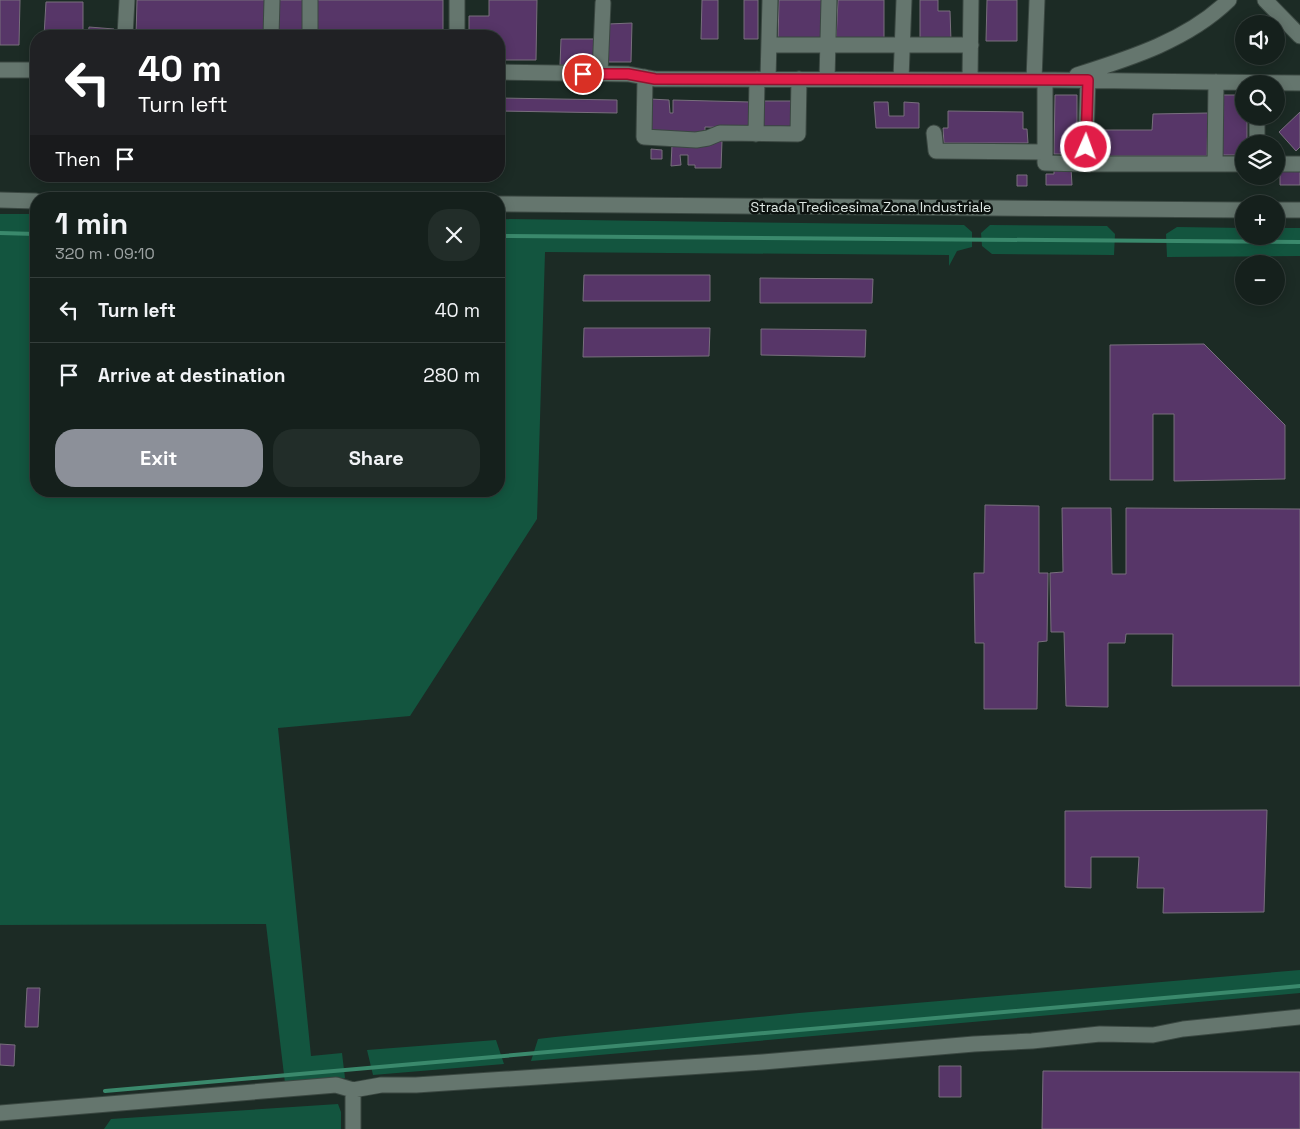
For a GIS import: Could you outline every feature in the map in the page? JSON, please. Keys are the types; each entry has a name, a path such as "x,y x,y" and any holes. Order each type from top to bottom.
{"street":[{"path":"125,30 126,0"},
{"path":"271,30 272,0"},
{"path":"310,0 310,30"},
{"path":"457,0 457,30"},
{"path":"756,134 762,79 769,46 770,0"},
{"path":"826,79 829,0"},
{"path":"901,79 904,0"},
{"path":"970,79 971,0"},
{"path":"1037,0 1039,80 1045,163 1235,164"},
{"path":"1064,80 1146,53 1219,10 1229,0"},
{"path":"1265,0 1300,36"},
{"path":"600,74 602,3"},
{"path":"769,46 971,46"},
{"path":"0,70 30,70"},
{"path":"505,72 762,79 970,79 1235,82"},
{"path":"645,77 644,137 696,140 720,133 798,134 799,79"},
{"path":"1085,164 1088,80"},
{"path":"1215,164 1216,82"},
{"path":"1285,83 1300,83"},
{"path":"934,133 936,151 1045,152"},
{"path":"1285,164 1300,164"},
{"path":"0,200 30,200"},
{"name":"Strada Tredicesima Zona Industriale","path":"505,204 1235,210"},
{"path":"1285,210 1300,210"},
{"path":"0,1113 336,1085 353,1090 381,1085 416,1085 763,1062 1100,1034 1153,1035 1183,1029 1300,1017"},
{"path":"353,1090 353,1129"}],"green space":[{"path":"0,214 30,214 30,497 505,497 505,219 964,225 972,232 972,247 957,251 949,266 949,255 545,252 537,519 410,716 278,728 311,1056 342,1053 345,1078 285,1083 266,924 0,925"},
{"path":"990,225 1107,226 1115,234 1114,255 992,254 982,246 981,233"},
{"path":"1177,227 1235,228 1235,245 1285,245 1285,228 1300,228 1300,256 1167,257 1166,234"},
{"path":"1300,970 1300,993 531,1061 538,1039 799,1013"},
{"path":"496,1040 504,1064 373,1075 367,1050"},
{"path":"338,1104 341,1112 341,1129 104,1129 111,1119"}],"building":[{"path":"0,0 20,0 19,45 0,45"},
{"path":"137,0 265,0 265,30 136,30"},
{"path":"278,0 303,0 304,30 277,30"},
{"path":"315,0 443,0 443,30 315,30"},
{"path":"489,0 537,0 536,60 505,60 505,30 469,30 469,16 489,16"},
{"path":"702,0 718,0 718,39 701,39"},
{"path":"744,0 758,0 758,39 744,39"},
{"path":"779,0 823,0 822,42 778,42"},
{"path":"838,0 884,0 884,41 836,41"},
{"path":"920,0 938,0 938,11 950,11 951,41 920,42"},
{"path":"987,0 1017,0 1017,41 986,41"},
{"path":"46,2 83,2 83,30 44,30"},
{"path":"632,23 631,62 607,62 608,24"},
{"path":"89,27 114,29 114,30 89,30"},
{"path":"561,39 595,39 594,65 560,65"},
{"path":"1055,95 1077,95 1077,154 1054,154"},
{"path":"1222,95 1235,95 1235,125 1247,125 1247,135 1235,135 1235,155 1221,155"},
{"path":"505,98 617,100 617,113 505,111"},
{"path":"650,99 669,100 670,113 673,113 673,100 750,102 751,128 705,127 705,134 649,133"},
{"path":"762,101 791,101 791,131 761,131"},
{"path":"874,102 888,102 889,116 904,116 904,102 919,103 919,128 876,128"},
{"path":"948,111 1023,112 1023,129 1027,129 1028,143 944,143 943,128 948,128"},
{"path":"1300,112 1300,147 1296,151 1285,139 1285,135 1279,132"},
{"path":"1208,113 1207,156 1092,156 1091,130 1152,130 1153,114"},
{"path":"722,141 721,168 695,168 695,165 688,165 688,155 680,155 681,165 671,166 672,145"},
{"path":"651,149 662,150 662,159 651,159"},
{"path":"1054,168 1071,168 1072,185 1046,185 1046,174 1054,174"},
{"path":"1285,169 1300,169 1300,185 1285,185"},
{"path":"1017,175 1027,175 1027,186 1017,186"},
{"path":"584,275 710,275 710,301 583,301"},
{"path":"760,278 873,279 872,303 760,303"},
{"path":"584,328 710,328 709,356 583,357"},
{"path":"761,329 866,330 865,357 761,355"},
{"path":"1204,344 1285,425 1285,479 1174,481 1174,414 1153,414 1153,480 1110,480 1110,345"},
{"path":"985,505 1039,506 1039,573 1048,573 1047,641 1038,642 1037,709 984,709 984,643 975,643 974,573 984,573"},
{"path":"1062,508 1111,508 1112,574 1126,574 1126,508 1300,509 1300,686 1172,686 1173,634 1126,634 1125,643 1108,643 1108,707 1066,706 1064,632 1051,632 1050,573 1063,572"},
{"path":"1267,810 1264,912 1163,913 1164,888 1137,888 1139,857 1091,857 1091,888 1065,887 1065,811"},
{"path":"27,988 40,988 38,1027 25,1027"},
{"path":"0,1044 15,1045 14,1066 0,1065"},
{"path":"939,1066 961,1066 961,1097 939,1097"},
{"path":"1043,1071 1300,1072 1300,1129 1042,1129"}],"waterway":[{"path":"0,233 30,234"},
{"path":"505,236 1300,242"},
{"path":"105,1091 1300,986"}],"route":[{"path":"583,74 628,74 655,79 1088,80 1086,147"}]}
